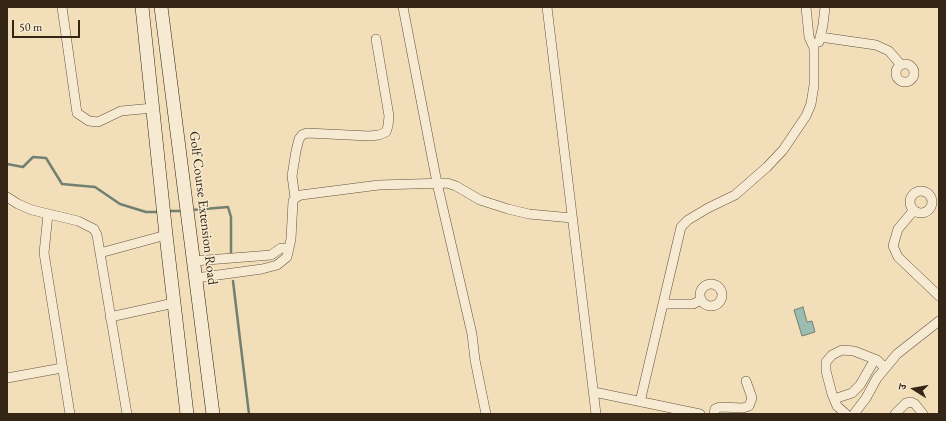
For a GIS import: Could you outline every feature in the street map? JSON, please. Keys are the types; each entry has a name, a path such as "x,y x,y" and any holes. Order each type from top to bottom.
{"main road":[{"path":"142,7 164,219 187,414"},
{"name":"Golf Course Extension Road","path":"161,7 213,414"},
{"path":"148,65 168,61"}],"street":[{"path":"62,7 77,113 89,120 98,122 121,111 153,108"},
{"path":"403,7 437,183 472,334 475,360 486,414"},
{"path":"547,7 596,414"},
{"path":"640,402 681,227 688,220 708,208 736,195 767,167 783,150 806,116 811,104 814,85 814,48 809,37 806,7"},
{"path":"814,48 820,37 825,7"},
{"path":"820,37 876,45 889,51 901,65"},
{"path":"196,278 262,269 277,265 287,257 291,232 292,205 295,198 292,176 299,139 302,135 307,133 369,136 379,135 386,132 389,116 376,39"},
{"path":"295,198 301,195 379,185 447,183 456,186 480,200 508,210 529,214 572,218"},
{"path":"7,199 32,210 78,221 94,228 97,235 127,414"},
{"path":"914,210 898,229 893,246 898,257 939,296"},
{"path":"48,214 44,253 70,414"},
{"path":"100,253 166,235"},
{"path":"194,261 265,256 271,255 282,248 288,249"},
{"path":"663,304 693,304 701,300"},
{"path":"110,317 174,303"},
{"path":"854,414 885,368 898,354 939,321"},
{"path":"846,414 837,406 834,400 826,371 826,362 832,355 842,350 854,351 875,359 885,368"},
{"path":"834,400 852,393 860,385 875,359"},
{"path":"7,378 62,368"},
{"path":"714,414 715,409 720,407 743,408 749,406 752,398 746,381"},
{"path":"594,392 700,414"},
{"path":"895,414 906,403 911,402 915,404 923,414"}],"water":[{"path":"803,307 807,322 812,321 815,332 802,336 794,310"}],"waterway":[{"path":"7,164 23,167 33,157 46,158 62,184 95,187 120,204 146,212 159,212"},
{"path":"192,210 228,207 231,217 231,254"},
{"path":"168,211 183,211"},
{"path":"233,281 249,414"}]}
